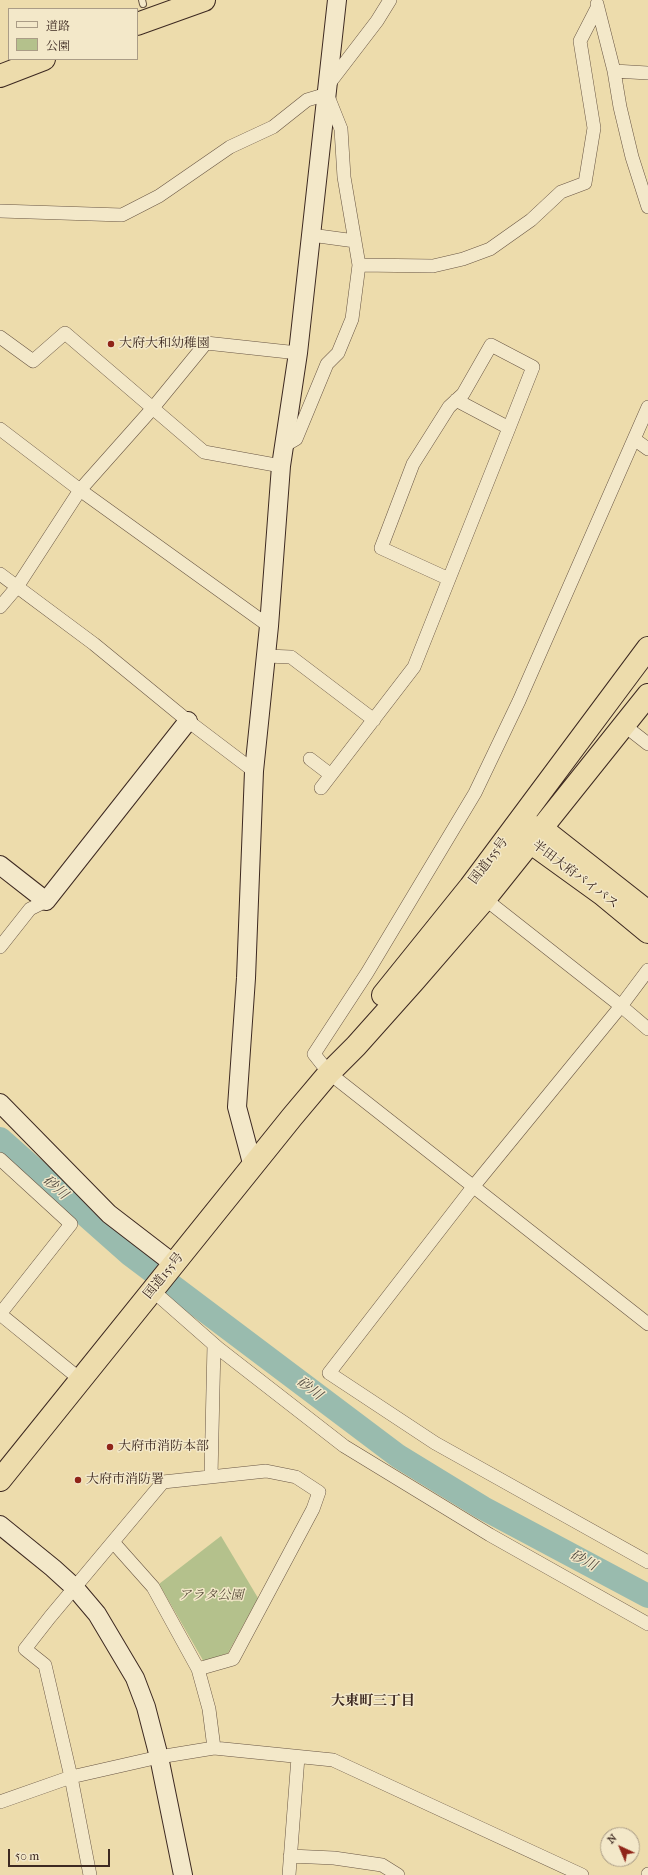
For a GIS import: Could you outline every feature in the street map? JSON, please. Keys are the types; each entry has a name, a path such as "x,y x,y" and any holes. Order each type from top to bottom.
{"highway":[{"path":"141,9 197,1"},
{"path":"0,76 41,60"},
{"name":"国道155号","path":"329,1073 350,1038 470,887 648,648"},
{"name":"国道155号","path":"0,1480 292,1117 329,1073 361,1041 485,899 648,695"},
{"name":"半田大府パイパス","path":"518,824 648,912"},
{"name":"半田大府パイパス","path":"535,835 648,932"}],"street":[{"path":"253,1167 237,1107 246,978 254,771 269,626 281,466 298,354 337,0"},
{"path":"0,212 122,215 159,196 230,147 273,127 307,100 327,89 377,21 390,0"},
{"path":"597,4 614,71 620,107 632,157 648,207"},
{"path":"359,265 433,266 463,259 490,249 531,220 561,192 585,183 594,128 580,41 597,4"},
{"path":"614,71 648,74"},
{"path":"284,446 296,439 327,364 338,353 352,319 359,265 344,177 341,129 327,89"},
{"path":"311,235 355,241"},
{"path":"0,336 33,361 65,333 204,452 281,466"},
{"path":"0,607 17,587 80,490 152,409 206,343 298,354"},
{"path":"321,788 414,667 449,579 509,428 533,367 491,345 463,394 449,407 413,464 382,548 449,579"},
{"path":"456,400 509,428"},
{"path":"648,407 519,701 475,793 367,974 314,1054 329,1073 648,1324"},
{"path":"0,428 80,490 269,626"},
{"path":"634,439 648,449"},
{"path":"0,574 94,644 188,721 254,771"},
{"path":"266,656 291,657 374,720"},
{"path":"0,947 30,909 46,900 188,721"},
{"path":"624,726 648,744"},
{"path":"310,759 332,775"},
{"path":"0,865 46,900"},
{"path":"485,899 648,1028"},
{"path":"648,970 621,1006 474,1187 329,1373 435,1442 648,1562"},
{"path":"0,1103 109,1214 173,1264"},
{"path":"1,1161 71,1224 0,1314 81,1380"},
{"path":"152,1290 214,1345 344,1446 490,1535 648,1624"},
{"path":"211,1476 214,1345"},
{"path":"90,1875 45,1665 26,1649 163,1482 266,1471 296,1477 319,1492 313,1509 233,1658 198,1670"},
{"path":"0,1525 53,1568 75,1588 98,1614 135,1678 146,1707 159,1757 183,1875"},
{"path":"113,1542 153,1587 198,1670 209,1709 214,1748"},
{"path":"0,1802 70,1777 159,1757 214,1748 332,1760 582,1875"},
{"path":"289,1875 298,1757"},
{"path":"290,1856 334,1858 382,1865 398,1875"}],"green space":[{"name":"アラタ公園","path":"221,1536 258,1598 228,1653 204,1662 159,1584"}],"waterway":[{"name":"砂川","path":"0,1139 131,1255 398,1456 483,1508 648,1596"}],"place":[{"name":"大府大和幼稚園","path":"111,344"},
{"name":"大府市消防本部","path":"110,1447"},
{"name":"大府市消防署","path":"78,1480"}],"district":[{"name":"大東町三丁目","path":"373,1702"}]}
